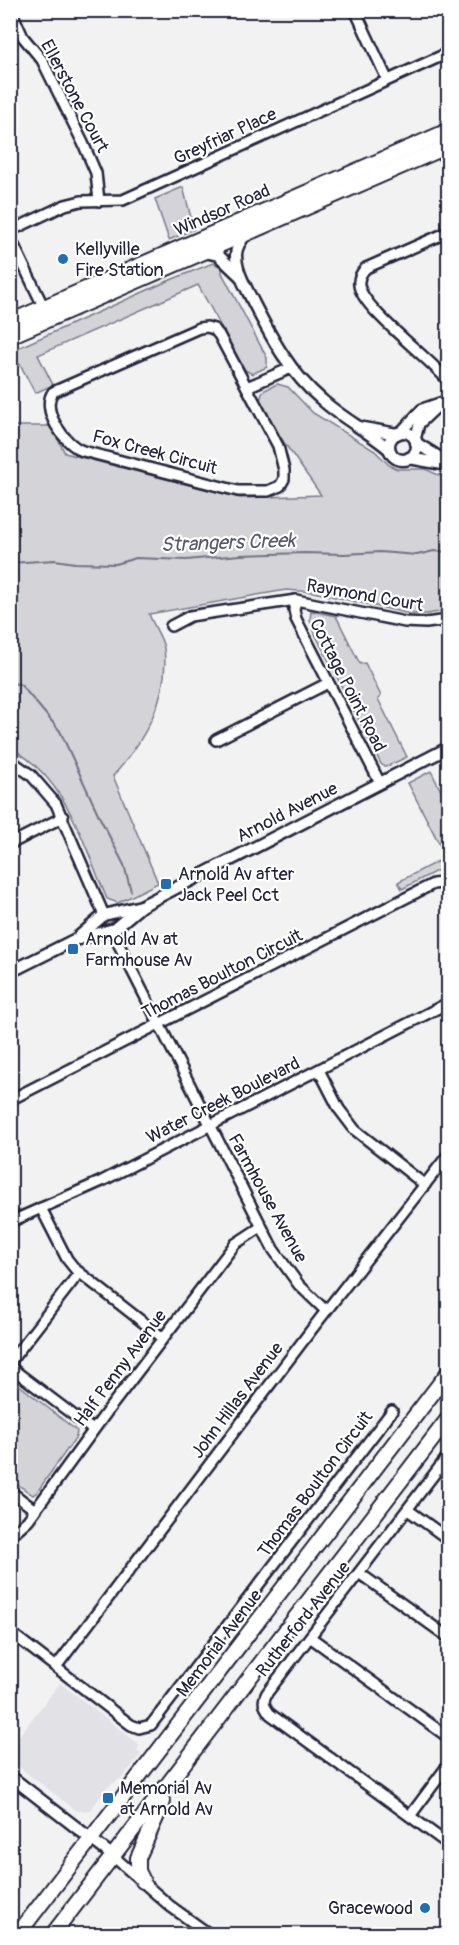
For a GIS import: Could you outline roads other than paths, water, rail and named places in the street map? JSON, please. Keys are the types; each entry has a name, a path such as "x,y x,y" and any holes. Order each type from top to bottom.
{"main road":[{"name":"Windsor Road","path":"10,322 448,131"},
{"name":"Windsor Road","path":"10,336 448,146"},
{"name":"Memorial Avenue","path":"18,1935 448,1373"},
{"path":"53,1935 448,1419"},
{"path":"143,1881 138,1871 138,1858 164,1801 168,1785"}],"street":[{"name":"Ellerstone Court","path":"11,10 23,36 42,60 83,143 96,173 99,201"},
{"path":"355,10 387,79"},
{"name":"Greyfriar Place","path":"10,231 65,205 81,201 123,200 448,53"},
{"path":"448,232 366,268 361,274 359,284 361,292 378,313 448,381"},
{"path":"239,275 236,254 246,234"},
{"path":"10,237 44,308"},
{"path":"205,252 215,253 222,257 239,275 270,335 291,368 322,400 363,428 389,449 395,458 402,460 414,454 419,424 444,402"},
{"name":"Fox Creek Circuit","path":"203,327 217,332 247,387 282,455 284,480 273,490 238,491 78,449 65,440 48,406 51,396 57,390 203,327"},
{"path":"247,387 291,368"},
{"path":"389,449 391,439 422,409 444,402"},
{"path":"363,428 398,434 407,433 447,464"},
{"path":"409,458 447,464"},
{"name":"Raymond Court","path":"171,626 184,618 195,615 296,600 405,622 426,623 448,620"},
{"name":"Cottage Point Road","path":"296,600 294,610 296,619 380,783"},
{"path":"216,740 328,683"},
{"name":"Arnold Avenue","path":"10,972 76,939 105,916 141,906 448,748"},
{"path":"10,760 40,784 56,804 105,916 101,927 112,930"},
{"path":"10,844 63,818"},
{"name":"Thomas Boulton Circuit","path":"10,1100 433,884 442,883 448,886"},
{"name":"Arnold Avenue","path":"76,939 112,930 141,906"},
{"name":"Farmhouse Avenue","path":"112,930 273,1249 289,1273 326,1311"},
{"name":"Water Creek Boulevard","path":"10,1222 102,1181 448,1003"},
{"path":"319,1070 339,1109 355,1130 426,1185"},
{"name":"John Hillas Avenue","path":"56,1667 115,1591 173,1510 448,1155"},
{"path":"41,1208 67,1259 79,1273 164,1338"},
{"name":"Half Penny Avenue","path":"10,1536 24,1525 93,1430 236,1244 261,1227"},
{"path":"79,1273 10,1364 93,1430"},
{"name":"Thomas Boulton Circuit","path":"10,1632 131,1725 139,1728 151,1725 392,1411"},
{"name":"Rutherford Avenue","path":"447,1462 267,1693 264,1707 270,1714 448,1844"},
{"path":"10,1491 35,1510"},
{"path":"408,1510 448,1539"},
{"path":"359,1573 448,1637"},
{"path":"310,1637 448,1737"},
{"path":"410,1816 448,1766"},
{"path":"10,1776 92,1839 170,1906 209,1935"}],"waterway":[{"name":"Strangers Creek","path":"10,563 55,560 116,564 136,558 186,560 240,555 305,553 380,552 417,555 434,551 448,552"},
{"path":"10,682 21,685 60,731 124,865 131,891"}],"place":[{"name":"Kellyville Fire Station","path":"63,259"},
{"name":"Arnold Av after Jack Peel Cct","path":"166,884"},
{"name":"Arnold Av at Farmhouse Av","path":"73,949"},
{"name":"Memorial Av at Arnold Av","path":"108,1798"},
{"name":"Gracewood","path":"425,1908"}]}
